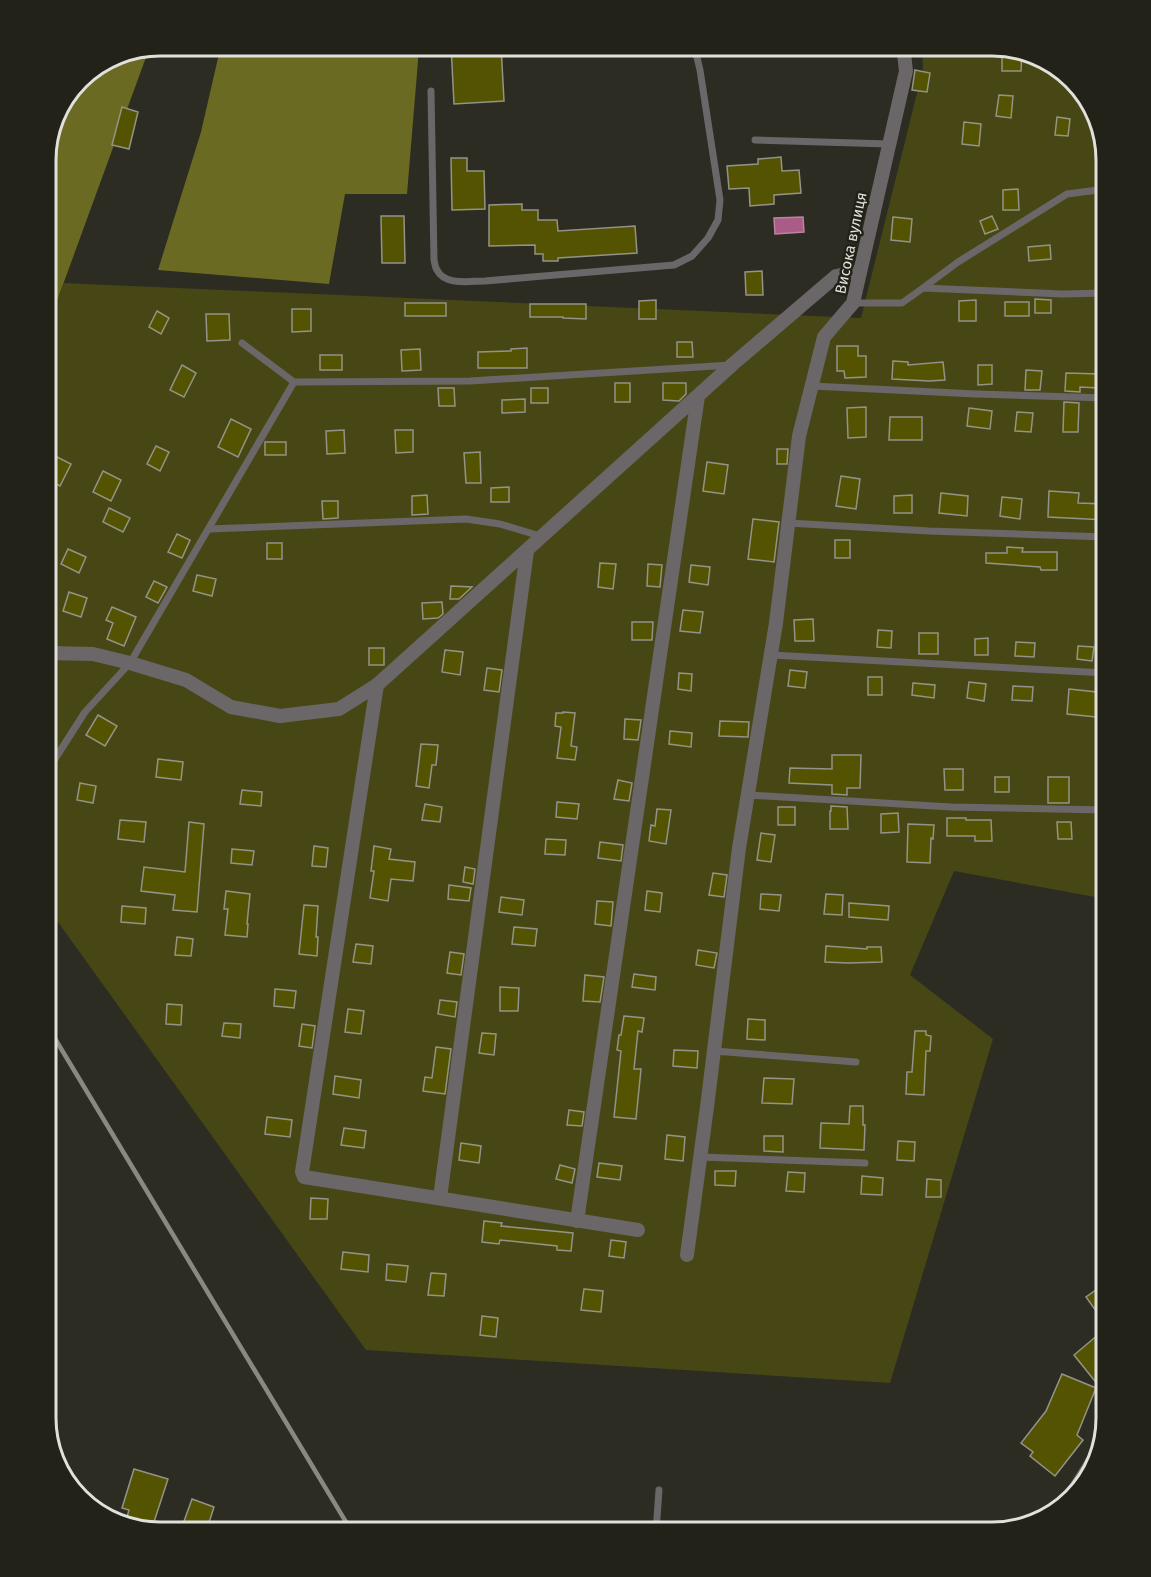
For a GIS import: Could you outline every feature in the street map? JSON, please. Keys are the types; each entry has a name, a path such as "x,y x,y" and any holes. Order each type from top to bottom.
{"street":[{"name":"Висока вулиця","path":"852,303 906,71 904,56"},
{"path":"56,653 93,654 186,680 231,707 280,716 339,709 377,685 733,364 836,276 860,271"},
{"path":"687,1255 739,848 771,655 799,436 824,337 852,303"},
{"path":"578,1221 698,396"},
{"path":"440,1198 527,551"},
{"path":"377,685 302,1172 304,1177 638,1230"}],"lane":[{"path":"431,91 434,260 437,270 444,278 454,281 485,281 674,265 692,256 708,238 718,220 720,200 697,56"},
{"path":"755,140 889,144"},
{"name":"Висока вулиця","path":"852,303 902,303 957,262 1067,194 1096,190"},
{"path":"923,288 1096,293"},
{"path":"242,343 294,382 470,381 733,364"},
{"path":"56,757 85,712 130,663 294,382"},
{"path":"812,386 1096,398"},
{"path":"209,529 466,519 500,524 542,537"},
{"path":"788,523 1096,537"},
{"path":"771,655 1096,673"},
{"path":"748,795 951,807 1096,810"},
{"path":"714,1051 856,1062"},
{"path":"700,1157 865,1163"},
{"path":"657,1522 659,1490"}],"shaded area":[{"path":"146,56 56,304 56,153 59,133 66,114 77,96 91,81 107,69"},
{"path":"218,56 418,56 407,194 345,194 329,284 158,270 201,132"},
{"path":"922,56 1012,57 1037,66 1060,81 1070,91 1088,120 1095,146 1096,897 954,871 910,975 993,1039 890,1383 366,1350 56,919 56,304 64,283 861,318 923,69"},
{"path":"803,217 804,232 775,234 774,218"}],"building":[{"path":"452,56 502,56 504,101 454,104"},
{"path":"1002,56 1022,60 1021,71 1002,71"},
{"path":"915,70 930,73 927,92 912,90"},
{"path":"999,95 1013,96 1011,118 996,116"},
{"path":"122,107 138,112 129,149 112,145"},
{"path":"1057,117 1070,119 1068,136 1055,135"},
{"path":"964,122 981,124 979,146 962,144"},
{"path":"781,157 782,171 799,170 801,193 774,195 774,204 750,206 749,188 729,189 727,166 758,164 758,159"},
{"path":"451,158 467,158 467,171 484,171 485,209 452,210"},
{"path":"1018,189 1019,210 1003,210 1003,190"},
{"path":"522,204 522,210 538,210 538,220 557,220 558,231 635,226 637,253 543,261 543,254 535,254 535,245 489,246 489,205"},
{"path":"381,216 404,216 405,263 382,263"},
{"path":"992,216 998,229 985,234 980,221"},
{"path":"893,217 912,219 910,242 891,240"},
{"path":"1050,245 1051,259 1029,261 1028,247"},
{"path":"762,271 763,295 746,295 745,272"},
{"path":"1035,299 1051,300 1051,313 1035,313"},
{"path":"656,300 656,319 639,319 639,301"},
{"path":"976,300 976,321 959,321 959,301"},
{"path":"1005,302 1029,302 1029,316 1005,316"},
{"path":"405,303 446,303 446,316 405,316"},
{"path":"530,304 586,304 586,319 530,317"},
{"path":"292,309 311,309 311,331 292,332"},
{"path":"157,311 169,318 161,334 149,327"},
{"path":"206,314 229,314 230,340 207,341"},
{"path":"677,342 692,342 693,357 677,357"},
{"path":"837,346 858,346 858,356 866,356 866,377 845,378 844,371 837,371"},
{"path":"527,348 527,368 478,368 478,352"},
{"path":"420,349 421,370 402,371 401,350"},
{"path":"320,355 342,355 342,370 320,370"},
{"path":"893,361 908,362 908,365 943,362 945,380 892,379"},
{"path":"182,365 196,373 184,397 170,390"},
{"path":"978,365 992,365 992,384 978,385"},
{"path":"1026,370 1042,371 1040,390 1025,390"},
{"path":"1066,373 1096,374 1096,388 1080,387 1080,392 1065,391"},
{"path":"615,383 630,383 630,402 615,402"},
{"path":"663,383 686,383 686,394 679,401 663,400"},
{"path":"438,388 454,388 455,406 439,406"},
{"path":"531,388 548,388 548,403 531,403"},
{"path":"525,399 525,412 502,413 502,400"},
{"path":"1064,402 1079,403 1078,432 1063,432"},
{"path":"866,407 866,437 848,438 847,408"},
{"path":"969,408 992,411 990,429 967,426"},
{"path":"1017,412 1033,413 1031,432 1015,431"},
{"path":"890,417 922,417 922,440 889,440"},
{"path":"231,419 251,429 238,457 218,447"},
{"path":"344,430 345,453 327,454 326,431"},
{"path":"395,430 413,430 413,452 396,453"},
{"path":"265,442 286,442 286,455 265,455"},
{"path":"156,446 169,452 160,471 147,464"},
{"path":"777,449 788,449 787,464 777,464"},
{"path":"480,452 481,483 466,483 464,453"},
{"path":"56,456 71,464 60,486 56,484"},
{"path":"707,462 728,465 724,494 703,491"},
{"path":"103,471 121,480 111,501 93,492"},
{"path":"841,476 860,479 856,509 836,506"},
{"path":"509,487 509,502 491,502 491,488"},
{"path":"1049,491 1079,493 1078,503 1096,504 1096,519 1048,517"},
{"path":"941,493 968,496 967,516 939,513"},
{"path":"427,495 428,514 412,515 412,496"},
{"path":"912,495 912,513 894,513 894,496"},
{"path":"1002,497 1022,499 1020,519 1000,516"},
{"path":"322,501 338,501 338,518 323,519"},
{"path":"109,508 130,518 123,532 103,522"},
{"path":"753,519 779,522 774,562 748,559"},
{"path":"177,534 190,540 182,558 168,552"},
{"path":"835,540 850,540 850,558 835,558"},
{"path":"267,543 282,543 282,559 267,559"},
{"path":"1007,547 1023,548 1022,552 1057,552 1057,570 986,563 986,553 1007,553"},
{"path":"68,549 86,557 79,573 61,564"},
{"path":"600,563 616,564 613,589 598,587"},
{"path":"648,564 662,565 660,587 647,586"},
{"path":"691,565 710,567 708,585 689,582"},
{"path":"197,575 216,579 212,596 193,591"},
{"path":"154,581 167,587 158,603 146,597"},
{"path":"451,586 472,587 459,599 450,599"},
{"path":"69,592 87,598 81,617 63,611"},
{"path":"442,602 443,614 438,618 423,619 422,603"},
{"path":"112,607 136,617 124,646 107,639 113,623 106,620"},
{"path":"683,610 703,612 700,633 680,631"},
{"path":"813,619 814,641 795,641 794,620"},
{"path":"632,622 653,622 652,640 632,640"},
{"path":"878,630 892,631 891,648 877,647"},
{"path":"919,633 938,633 938,654 919,654"},
{"path":"988,638 988,655 975,655 975,639"},
{"path":"1016,642 1035,643 1034,657 1015,656"},
{"path":"1078,646 1094,647 1092,661 1077,659"},
{"path":"369,648 384,648 384,665 369,665"},
{"path":"445,650 463,652 460,675 442,672"},
{"path":"487,668 502,670 499,692 484,690"},
{"path":"790,670 807,672 805,688 788,686"},
{"path":"679,673 692,674 691,691 678,689"},
{"path":"868,677 882,677 882,695 868,695"},
{"path":"969,682 986,684 984,701 967,698"},
{"path":"913,683 935,685 934,698 912,695"},
{"path":"1013,686 1033,687 1032,701 1012,700"},
{"path":"1069,689 1096,692 1096,717 1067,714"},
{"path":"556,713 575,713 571,746 577,747 575,760 557,758 561,727 555,726"},
{"path":"98,715 117,726 105,746 86,735"},
{"path":"625,719 641,720 638,740 624,739"},
{"path":"720,721 749,722 748,737 719,736"},
{"path":"670,731 692,733 691,747 669,744"},
{"path":"421,744 438,745 436,765 432,765 429,788 416,786"},
{"path":"832,755 861,755 860,788 847,788 847,795 832,794 832,785 789,783 790,768 832,769"},
{"path":"158,759 183,762 181,780 156,777"},
{"path":"944,769 963,769 963,790 945,790"},
{"path":"995,777 1009,777 1009,792 995,792"},
{"path":"1048,777 1069,777 1069,803 1048,803"},
{"path":"618,780 632,783 629,801 614,799"},
{"path":"80,783 96,786 93,803 77,800"},
{"path":"242,790 262,792 261,806 240,804"},
{"path":"557,802 579,804 577,819 556,817"},
{"path":"425,804 442,807 440,822 422,820"},
{"path":"831,806 847,807 848,829 830,829"},
{"path":"778,807 795,807 795,825 778,825"},
{"path":"657,809 671,810 666,844 649,841 651,825 655,826"},
{"path":"898,813 899,832 881,833 881,814"},
{"path":"947,818 991,820 992,841 975,841 975,836 947,836"},
{"path":"120,820 146,822 144,842 118,839"},
{"path":"189,822 204,824 197,912 173,910 175,895 141,891 144,867 185,872"},
{"path":"1057,822 1071,822 1072,839 1058,839"},
{"path":"908,824 934,825 930,863 907,862"},
{"path":"761,833 775,835 771,862 757,860"},
{"path":"546,839 566,840 565,855 545,854"},
{"path":"600,842 623,845 621,861 598,858"},
{"path":"314,846 328,848 326,867 312,866"},
{"path":"374,846 391,849 389,859 415,862 413,881 391,879 388,901 370,898 374,871 371,871"},
{"path":"232,849 254,851 252,865 231,863"},
{"path":"465,867 475,869 473,884 463,882"},
{"path":"713,873 727,875 724,897 709,895"},
{"path":"449,885 471,888 469,901 448,899"},
{"path":"226,891 250,894 247,937 225,935 228,909 224,909"},
{"path":"647,891 662,893 660,912 645,910"},
{"path":"761,894 781,895 779,911 760,909"},
{"path":"826,894 843,895 842,915 824,914"},
{"path":"501,897 524,900 522,915 499,912"},
{"path":"597,901 613,902 611,926 595,924"},
{"path":"849,903 889,906 888,920 849,917"},
{"path":"304,905 318,906 317,956 299,954"},
{"path":"122,906 146,908 145,924 121,922"},
{"path":"514,927 537,929 535,946 512,944"},
{"path":"177,937 193,939 191,956 175,955"},
{"path":"356,944 373,946 371,964 353,962"},
{"path":"826,946 867,949 867,947 881,947 882,962 825,962"},
{"path":"698,950 717,953 714,968 696,965"},
{"path":"450,952 464,954 461,975 447,973"},
{"path":"634,974 656,977 655,990 632,987"},
{"path":"585,975 604,977 600,1002 583,1001"},
{"path":"500,987 519,988 518,1011 500,1011"},
{"path":"275,989 296,991 294,1008 274,1006"},
{"path":"440,1000 457,1002 455,1017 438,1014"},
{"path":"167,1004 182,1005 181,1025 166,1024"},
{"path":"348,1009 364,1011 361,1034 345,1032"},
{"path":"624,1016 644,1018 642,1032 638,1031 634,1069 641,1069 636,1119 614,1117 621,1051 617,1050"},
{"path":"748,1019 765,1020 765,1040 747,1039"},
{"path":"224,1023 241,1024 240,1038 222,1036"},
{"path":"302,1024 315,1026 312,1048 299,1046"},
{"path":"915,1031 926,1031 926,1035 931,1036 930,1051 926,1051 924,1095 906,1094 907,1072 912,1072"},
{"path":"482,1033 496,1034 494,1055 479,1053"},
{"path":"436,1047 451,1049 445,1094 423,1091 425,1077 432,1078"},
{"path":"674,1050 698,1051 697,1068 673,1066"},
{"path":"335,1076 361,1080 359,1098 333,1094"},
{"path":"764,1078 794,1079 792,1104 762,1103"},
{"path":"850,1106 863,1106 864,1150 820,1148 821,1123 849,1124"},
{"path":"569,1110 584,1112 582,1126 567,1125"},
{"path":"267,1117 292,1120 290,1137 265,1134"},
{"path":"344,1128 366,1131 364,1148 341,1145"},
{"path":"667,1135 685,1137 683,1161 665,1159"},
{"path":"764,1136 783,1136 783,1152 764,1151"},
{"path":"898,1141 915,1142 914,1161 897,1160"},
{"path":"461,1143 481,1146 479,1163 459,1160"},
{"path":"599,1163 622,1166 620,1180 597,1177"},
{"path":"560,1165 575,1169 572,1183 556,1179"},
{"path":"715,1171 736,1171 735,1186 715,1185"},
{"path":"788,1172 805,1173 804,1192 786,1191"},
{"path":"862,1176 883,1178 882,1195 861,1194"},
{"path":"927,1179 941,1180 941,1197 926,1197"},
{"path":"311,1198 328,1199 327,1219 310,1219"},
{"path":"484,1221 502,1223 501,1226 573,1233 571,1251 557,1250 557,1246 500,1240 499,1244 482,1242"},
{"path":"611,1240 626,1242 624,1258 609,1256"},
{"path":"343,1252 369,1255 368,1272 341,1269"},
{"path":"387,1264 408,1266 406,1282 386,1280"},
{"path":"431,1273 446,1274 444,1296 428,1295"},
{"path":"584,1289 603,1291 601,1312 581,1310"},
{"path":"1096,1290 1096,1311 1086,1297"},
{"path":"482,1316 498,1318 496,1337 480,1335"},
{"path":"1096,1336 1096,1382 1074,1355"},
{"path":"1062,1374 1096,1388 1077,1435 1083,1440 1055,1476 1030,1456 1033,1452 1021,1443 1046,1411"},
{"path":"134,1469 168,1479 154,1521 127,1516 129,1510 122,1508"},
{"path":"192,1499 214,1507 209,1521 184,1521"}],"railway":[{"path":"56,1040 346,1521"}]}
